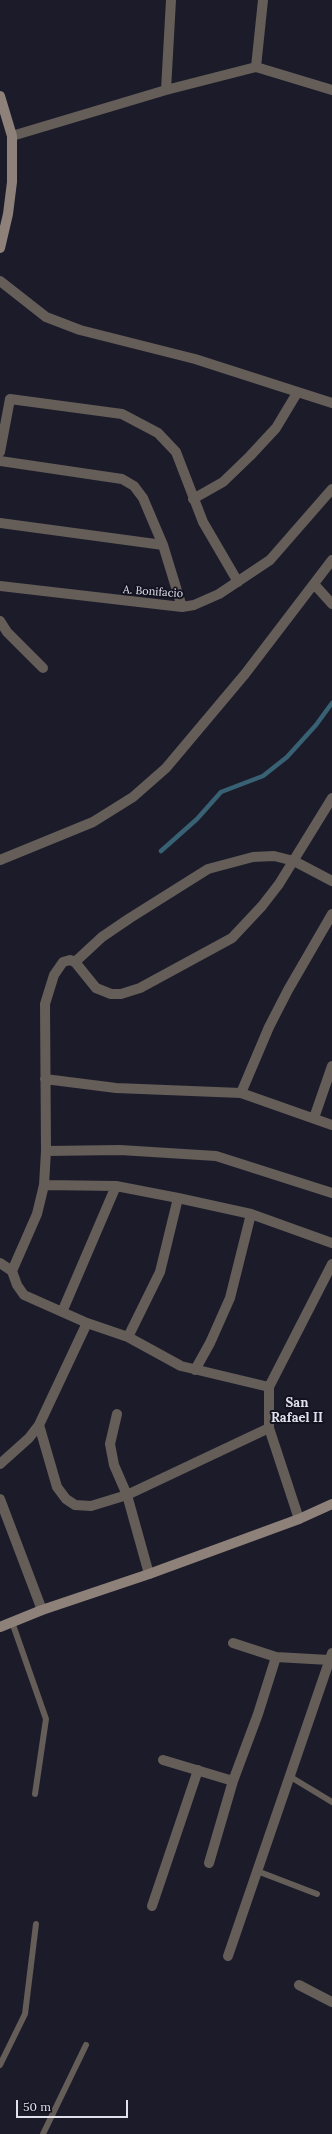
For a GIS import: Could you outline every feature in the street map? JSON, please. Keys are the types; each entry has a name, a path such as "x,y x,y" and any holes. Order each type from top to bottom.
{"street":[{"path":"166,90 171,0"},
{"path":"256,67 262,0"},
{"path":"12,136 166,90 256,67 332,90"},
{"path":"0,98 12,136 12,182 8,214 0,248"},
{"path":"0,281 46,317 80,330 195,359 332,403"},
{"path":"193,499 223,482 250,456 276,428 297,393"},
{"path":"0,452 5,400 122,414 158,433 176,452 203,522 238,582"},
{"path":"0,461 122,479 134,486 143,498 162,545 182,607"},
{"name":"A. Bonifacio","path":"0,586 182,607 194,605 219,594 270,560 332,489"},
{"path":"0,523 162,545"},
{"path":"0,860 93,822 133,797 166,768 245,674 332,560"},
{"path":"314,584 332,604"},
{"path":"0,621 7,632 43,668"},
{"path":"12,1271 37,1214 44,1185 46,1151 45,1004 54,975 63,962 70,960 75,962 96,988 111,994 121,994 140,988 232,938 262,906 294,861 332,798"},
{"path":"75,962 102,937 208,869 253,857 274,856 294,861 332,881"},
{"path":"241,1093 278,1008 332,914"},
{"path":"314,1118 332,1066"},
{"path":"45,1079 116,1088 241,1093 332,1125"},
{"path":"46,1151 120,1150 216,1156 332,1193"},
{"path":"44,1185 116,1186 178,1198 251,1214 332,1243"},
{"path":"62,1312 116,1186"},
{"path":"128,1337 160,1272 178,1198"},
{"path":"195,1370 210,1343 230,1298 251,1214"},
{"path":"0,1263 12,1271 17,1285 24,1295 87,1323 128,1337 181,1366 269,1387"},
{"path":"299,1519 269,1428 269,1387 332,1264"},
{"path":"0,1464 28,1438 39,1425 87,1323"},
{"path":"117,1414 110,1444 114,1465 127,1495 150,1574"},
{"path":"39,1425 57,1487 66,1499 75,1505 91,1506 127,1495 269,1428"},
{"path":"0,1499 42,1610"},
{"path":"0,1627 42,1610 150,1574 299,1519 332,1504"},
{"path":"228,1956 289,1776 328,1677 330,1656 276,1656 233,1642"},
{"path":"209,1863 233,1781 258,1714 276,1656"},
{"path":"163,1760 233,1781"},
{"path":"152,1906 198,1770"},
{"path":"300,1985 332,2002"}],"lane":[{"path":"12,1622 46,1719 35,1794"},
{"path":"289,1776 332,1802"},
{"path":"257,1872 317,1894"},
{"path":"0,2065 25,2014 36,1924"},
{"path":"43,2134 86,2045"}],"waterway":[{"path":"161,851 197,819 221,792 263,776 287,757 316,725 332,703"}],"district":[{"name":"San Rafael II","path":"297,1410"}]}
